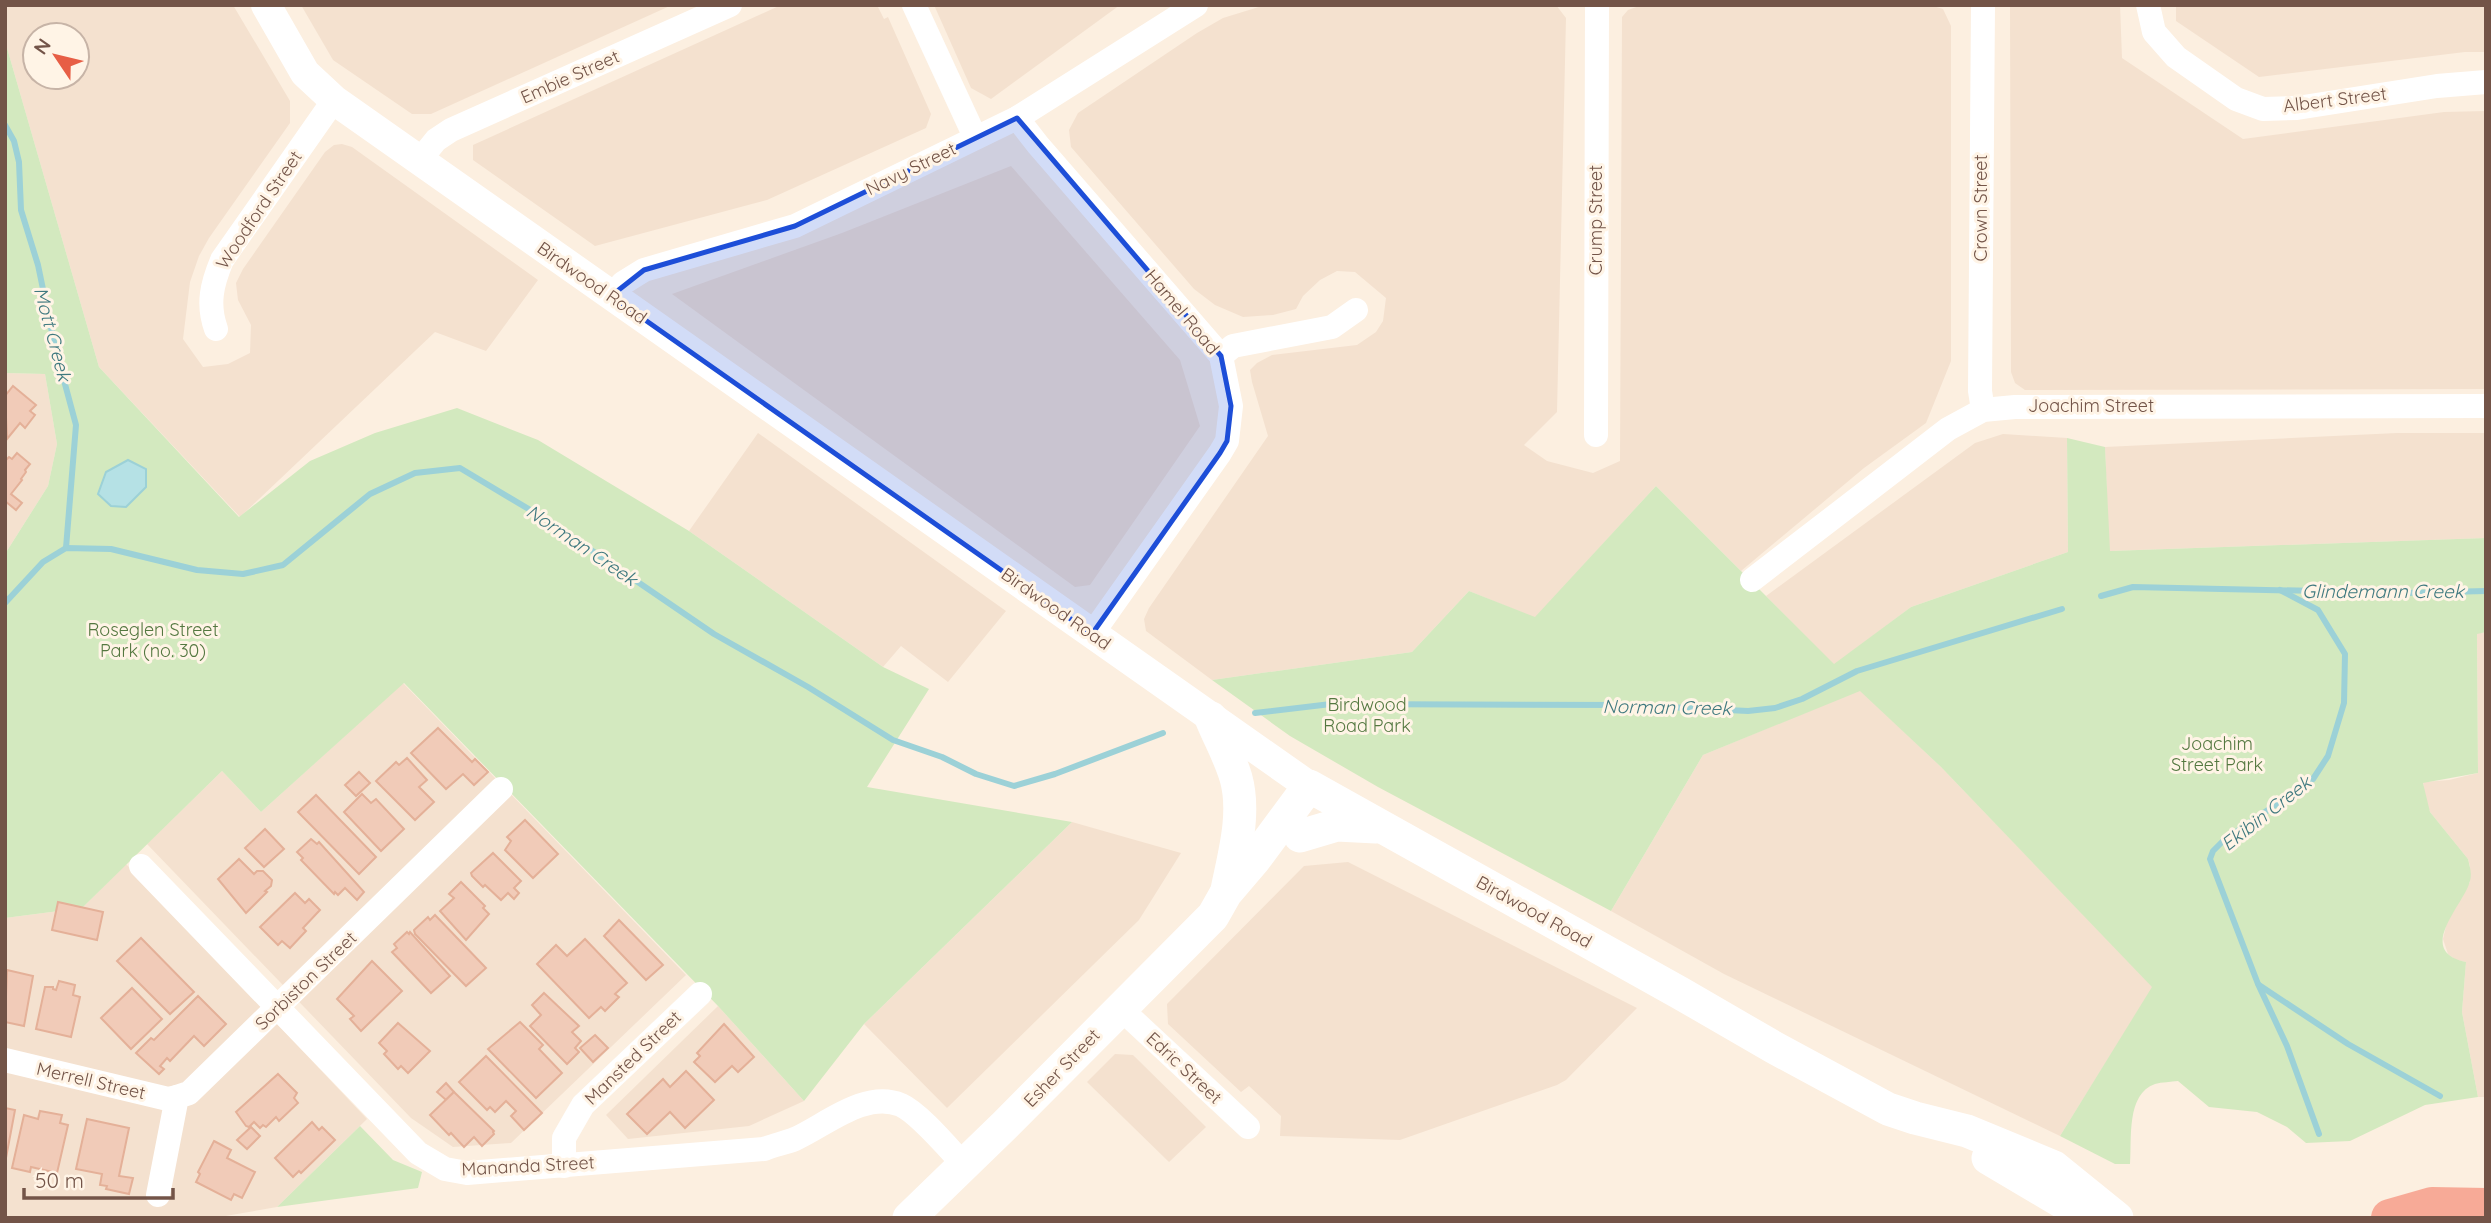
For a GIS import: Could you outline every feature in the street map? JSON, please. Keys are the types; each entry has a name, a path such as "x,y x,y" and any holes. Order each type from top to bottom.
{"highway":[{"path":"2390,1218 2432,1206 2486,1207"}],"main road":[{"path":"1211,718 1238,748 1237,839 1220,904"},
{"name":"Birdwood Road","path":"1318,792 1774,1048 1888,1108 1967,1131 2054,1167 2117,1218"},
{"name":"Esher Street","path":"1220,904 1238,902 1300,836 1318,792"},
{"name":"Esher Street","path":"909,1218 1120,1008 1220,904 1255,859 1318,792"},
{"path":"1300,836 1337,825 1367,824 1383,828"},
{"name":"Birdwood Road","path":"1915,1118 2039,1188 2084,1218"}],"street":[{"name":"Birdwood Road","path":"266,5 305,72 334,100 1211,718"},
{"name":"Embie Street","path":"419,161 429,146 450,130 730,5"},
{"path":"914,5 975,137"},
{"name":"Navy Street","path":"611,296 623,283 644,270 794,226 1017,118 1196,5"},
{"name":"Crump Street","path":"1596,435 1597,5"},
{"name":"Crown Street","path":"1983,5 1980,391 1983,410"},
{"name":"Albert Street","path":"2148,5 2154,32 2176,57 2236,99 2263,108 2297,108 2437,86 2486,82"},
{"name":"Woodford Street","path":"216,329 211,315 211,300 214,280 222,260 334,100"},
{"name":"Hamel Road","path":"1017,118 1220,356 1231,406 1227,441 1092,634"},
{"path":"1220,356 1233,346 1332,327 1356,310"},
{"name":"Joachim Street","path":"1752,580 1948,429 1983,410 2015,407 2486,406"},
{"name":"Birdwood Road","path":"1238,748 1318,792"},
{"name":"Sorbiston Street","path":"177,1097 189,1093 278,1009 501,789"},
{"name":"Mananda Street","path":"141,866 418,1153 445,1169 467,1173 764,1149 794,1139 873,1101 902,1105 925,1124 959,1169"},
{"name":"Mansted Street","path":"564,1166 564,1138 583,1105 699,994"},
{"name":"Edric Street","path":"1120,1008 1248,1127"},
{"name":"Merrell Street","path":"5,1060 168,1099 177,1097"},
{"path":"159,1195 177,1097"}],"highlighted area":[{"path":"1017,118 1221,356 1231,406 1227,441 1092,634 611,296 644,270 795,226"}],"shaded area":[{"path":"5,5 233,5 290,101 290,123 209,238 190,282 183,339 203,367 228,364 250,353 251,325 238,300 236,283 325,152 334,145 352,147 538,280 486,351 435,332 240,517 99,367 5,41"},
{"path":"301,5 672,5 431,114 412,114 333,60"},
{"path":"781,5 877,5 884,19 888,17 931,114 926,128 767,200 595,246 473,160 473,145"},
{"path":"934,5 1120,5 991,99 971,88"},
{"path":"1556,5 1566,18 1557,412 1524,445 1547,461 1593,473 1620,461 1622,17 1628,10 1639,6 1933,6 1943,9 1951,26 1951,361 1926,423 1864,468 1741,571 1656,486 1535,618 1469,591 1412,652 1212,680 1146,631 1144,619 1268,436 1250,370 1272,355 1357,345 1376,332 1383,321 1386,298 1355,272 1337,271 1320,280 1303,296 1296,309 1273,315 1243,317 1215,305 1194,289 1071,147 1069,130 1078,113 1197,33 1223,18 1262,6"},
{"path":"2010,5 2120,5 2122,58 2243,139 2444,112 2486,111 2486,389 2025,390 2015,383 2011,372"},
{"path":"2176,5 2486,5 2486,52 2465,52 2259,77 2176,21"},
{"path":"1011,166 1180,360 1200,426 1090,585 1075,587 672,294 842,233"},
{"path":"5,373 45,374 57,444 48,486 5,554"},
{"path":"758,433 1006,611 948,682 901,646 883,667 689,531"},
{"path":"2397,433 2486,433 2486,538 2109,551 2105,447"},
{"path":"2003,434 2067,438 2068,552 1911,607 1834,665 1766,596 1975,443"},
{"path":"2486,632 2486,1097 2478,1097 2462,1012 2466,962 2456,960 2448,954 2443,939 2447,922 2470,882 2470,866 2468,859 2430,812 2423,782 2449,780 2478,773 2477,633"},
{"path":"403,683 686,975 511,1143 453,1147 411,1118 147,844 222,771 261,812"},
{"path":"1860,690 1941,767 2153,987 2060,1136 1724,974 1611,911 1703,755"},
{"path":"1072,822 1181,853 1139,920 947,1108 864,1024"},
{"path":"1348,862 1637,1008 1566,1080 1557,1085 1400,1140 1280,1136 1281,1116 1249,1086 1241,1092 1168,1024 1167,1004 1304,866"},
{"path":"126,864 367,1119 277,1207 214,1218 5,1218 5,918 82,908"},
{"path":"718,1006 804,1101 749,1126 628,1139 606,1115"},
{"path":"1115,1054 1133,1055 1206,1127 1169,1162 1087,1082"}],"green space":[{"name":"Roseglen Street Park (no. 30)","path":"5,41 99,367 239,517 310,461 375,433 457,408 538,440 689,531 883,667 929,689 867,787 1072,822 864,1024 804,1101 718,1006 404,683 261,812 222,771 82,908 5,918 5,554 48,486 57,444 45,374 5,373"},
{"name":"Joachim Street Park","path":"2067,438 2105,447 2110,551 2486,538 2486,632 2477,634 2478,773 2423,783 2430,812 2468,859 2470,868 2470,881 2446,926 2443,938 2444,948 2451,956 2466,962 2462,1012 2478,1097 2425,1105 2350,1141 2306,1143 2287,1127 2257,1112 2209,1107 2178,1081 2155,1084 2139,1097 2132,1118 2130,1164 2115,1164 2060,1136 2152,987 1941,767 1860,691 1703,755 1611,911 1378,787 1290,736 1212,680 1412,652 1469,591 1535,617 1656,486 1834,664 1911,607 2068,552"},
{"path":"360,1126 393,1160 422,1172 418,1188 277,1207"}],"water":[{"path":"128,460 146,469 146,487 126,507 111,506 98,494 106,472"}],"building":[{"path":"13,386 36,405 30,411 35,415 25,428 20,423 7,439 5,396"},
{"path":"17,453 30,464 11,494 22,503 16,510 5,501 5,461 9,457 12,459"},
{"path":"438,728 472,762 475,759 488,772 474,785 463,774 446,789 411,753"},
{"path":"407,758 427,780 419,787 434,802 415,820 376,781 396,762 399,765"},
{"path":"359,772 370,783 356,796 345,785"},
{"path":"362,794 371,803 376,799 404,829 381,851 344,812"},
{"path":"316,795 376,857 359,874 298,812"},
{"path":"525,820 558,854 533,878 505,850 511,841 507,837"},
{"path":"265,829 284,849 264,867 245,848"},
{"path":"311,839 317,844 319,842 364,892 357,900 345,888 338,895 335,892 334,894 301,860 303,858 297,852"},
{"path":"493,853 521,881 514,888 519,893 514,899 508,893 501,900 472,876 471,873"},
{"path":"239,859 254,874 263,871 272,880 271,886 265,891 267,892 246,913 218,879"},
{"path":"461,882 485,906 483,908 489,914 466,940 440,911 454,898 449,894"},
{"path":"295,893 305,903 309,899 320,910 303,928 306,931 290,948 282,941 278,945 260,927"},
{"path":"58,902 103,912 97,940 52,930"},
{"path":"435,915 486,968 466,986 415,934 414,930 428,917 430,920"},
{"path":"619,920 663,965 646,980 604,936"},
{"path":"410,932 450,976 431,993 392,952 397,948 394,944"},
{"path":"141,938 194,992 170,1014 117,961"},
{"path":"585,939 627,983 615,994 619,997 605,1011 601,1007 589,1018 537,964 556,945 567,956"},
{"path":"372,961 402,991 361,1031 350,1019 354,1016 337,999"},
{"path":"7,970 33,976 24,1026 5,1022"},
{"path":"59,981 75,985 73,995 80,997 71,1037 36,1029 45,987 53,987 56,990"},
{"path":"132,988 162,1019 131,1049 101,1018"},
{"path":"544,993 579,1026 572,1032 581,1041 575,1048 579,1052 567,1064 530,1026 541,1015 532,1005"},
{"path":"198,996 226,1024 204,1046 194,1036 170,1061 167,1058 160,1066 164,1069 159,1074 136,1053 151,1038 154,1040"},
{"path":"520,1022 543,1045 539,1049 562,1073 536,1098 488,1049"},
{"path":"398,1023 430,1051 408,1073 401,1066 398,1069 384,1054 387,1051 379,1043"},
{"path":"724,1024 754,1057 738,1072 732,1066 715,1082 694,1062 700,1056 697,1053"},
{"path":"595,1035 608,1048 593,1062 580,1048"},
{"path":"486,1056 542,1113 524,1130 511,1116 516,1111 506,1101 495,1112 490,1107 487,1110 459,1082"},
{"path":"686,1071 714,1100 685,1128 670,1112 647,1134 627,1114 663,1079 670,1087"},
{"path":"278,1074 297,1093 294,1098 298,1103 279,1121 276,1117 266,1127 263,1125 260,1128 254,1122 249,1127 246,1126 236,1112"},
{"path":"446,1083 454,1092 446,1100 437,1092"},
{"path":"454,1092 494,1131 482,1146 474,1137 464,1147 430,1115"},
{"path":"5,1108 15,1110 6,1158 5,1158"},
{"path":"40,1111 62,1115 60,1123 68,1125 57,1173 31,1167 30,1172 12,1168 24,1115 38,1119"},
{"path":"87,1119 129,1128 119,1176 133,1178 129,1194 100,1185 102,1174 76,1169"},
{"path":"312,1122 319,1130 322,1127 335,1140 301,1173 299,1171 293,1177 275,1158"},
{"path":"251,1127 260,1136 247,1149 237,1140"},
{"path":"214,1141 231,1150 227,1158 255,1172 242,1198 234,1194 231,1200 196,1182 200,1174 198,1172"}],"waterway":[{"name":"Mott Creek","path":"5,125 14,141 19,162 21,210 38,265 55,347 76,425 66,548"},
{"name":"Norman Creek","path":"5,603 43,562 66,548 111,549 197,570 243,574 283,565 370,494 415,473 460,468 547,520 714,634 808,687 893,740 942,757 976,774 1014,786 1055,774 1163,733"},
{"name":"Glindemann Creek","path":"2101,596 2133,587 2406,593 2486,591"},
{"name":"Ekibin Creek","path":"2280,590 2318,610 2345,654 2344,703 2328,756 2313,779 2223,841 2213,851 2210,859 2258,984 2287,1046 2319,1134"},
{"name":"Norman Creek","path":"1255,713 1331,704 1625,705 1748,711 1775,708 1802,699 1857,671 2062,609"},
{"path":"2259,985 2348,1044 2440,1096"}],"park label":[{"name":"Birdwood Road Park","path":"1367,715"}]}
